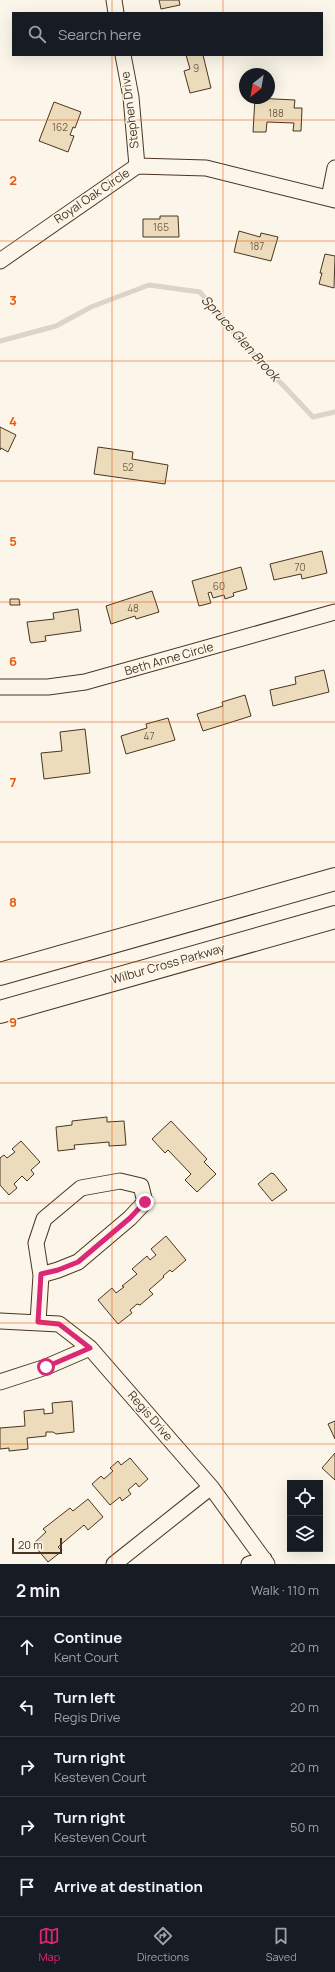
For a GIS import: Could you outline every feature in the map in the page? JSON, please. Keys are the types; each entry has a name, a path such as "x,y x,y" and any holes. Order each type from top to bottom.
{"highway":[{"path":"0,974 335,879"},
{"name":"Wilbur Cross Parkway","path":"0,1012 335,917"},
{"path":"0,1025 33,1010 58,995"}],"street":[{"path":"114,0 116,12"},
{"name":"Stephen Drive","path":"123,56 131,97 136,166"},
{"name":"Royal Oak Circle","path":"0,261 136,166 206,168 332,199"},
{"path":"332,199 335,168"},
{"name":"Beth Anne Circle","path":"0,687 48,688 85,682 335,612"},
{"path":"38,1322 41,1274 36,1243 44,1219 81,1188 120,1181 141,1186 145,1202 130,1218 78,1262 58,1270 41,1274"},
{"name":"Regis Drive","path":"0,1320 59,1324 90,1348 211,1487 266,1562"},
{"path":"0,1382 46,1367 90,1348"},
{"path":"114,1564 211,1487"},
{"path":"249,1564 266,1562"}],"building":[{"path":"159,0 179,0 180,5 161,9"},
{"path":"186,56 203,56 211,88 190,93 184,71 190,69"},
{"path":"275,99 295,100 294,108 302,108 301,131 293,131 294,123 267,122 266,132 253,132 255,104 275,104"},
{"path":"54,102 81,112 75,128 73,127 70,135 74,136 68,152 39,141"},
{"path":"160,216 178,216 179,237 143,237 143,219 160,219"},
{"path":"239,231 260,237 261,233 278,237 271,261 234,252"},
{"path":"325,254 335,256 334,288 319,284"},
{"path":"0,427 16,435 8,452 1,448 0,450"},
{"path":"98,447 133,452 132,459 168,465 165,484 94,474"},
{"path":"322,551 327,573 302,579 301,574 274,580 270,564"},
{"path":"241,567 247,589 233,593 234,596 225,599 224,595 213,598 211,592 208,593 211,603 199,606 192,581"},
{"path":"152,591 159,612 136,619 135,616 111,624 106,606"},
{"path":"10,599 19,599 20,605 10,605"},
{"path":"78,609 81,631 45,636 46,641 31,643 27,622 54,619 53,613"},
{"path":"324,670 329,692 273,706 270,690 296,684 295,677"},
{"path":"245,695 251,716 203,731 197,714 223,706 222,702"},
{"path":"168,718 175,740 126,754 121,736 147,728 146,724"},
{"path":"85,729 90,773 44,779 41,753 62,751 60,732"},
{"path":"107,1117 107,1122 124,1121 126,1145 109,1146 109,1142 74,1145 75,1149 58,1151 56,1127 72,1125 72,1121"},
{"path":"171,1121 207,1159 204,1162 216,1174 197,1192 185,1180 191,1174 168,1150 165,1153 152,1139"},
{"path":"21,1141 40,1162 31,1170 34,1174 27,1181 22,1176 14,1184 17,1188 9,1195 0,1185 0,1158 4,1155 7,1158 15,1152 12,1149"},
{"path":"271,1173 274,1174 287,1190 272,1201 258,1184"},
{"path":"166,1236 186,1260 172,1272 170,1270 163,1276 164,1277 149,1290 153,1294 140,1305 137,1304 130,1310 132,1313 118,1324 98,1300 112,1288 116,1293 124,1287 122,1286 137,1274 132,1269 147,1256 150,1260 156,1255 151,1249"},
{"path":"72,1401 74,1432 56,1434 53,1432 46,1432 46,1436 27,1438 28,1449 9,1451 9,1448 0,1449 0,1428 25,1426 24,1411 44,1409 44,1414 53,1413 52,1403"},
{"path":"335,1421 335,1439 328,1424"},
{"path":"335,1453 335,1480 322,1468"},
{"path":"130,1458 148,1479 139,1487 136,1483 128,1490 131,1494 122,1501 120,1497 110,1505 92,1484 101,1476 104,1479 113,1471 110,1468 118,1461 121,1465"},
{"path":"88,1499 103,1517 88,1530 84,1525 58,1547 62,1551 48,1562 33,1544 46,1532 43,1529 70,1508 73,1511"}],"waterway":[{"name":"Spruce Glen Brook","path":"0,341 56,326 91,307 149,285 200,292 233,332 313,417 335,412"}],"route":[{"path":"46,1367 90,1348 59,1324 38,1322 41,1274 58,1270 78,1262 130,1218 145,1202"}]}
